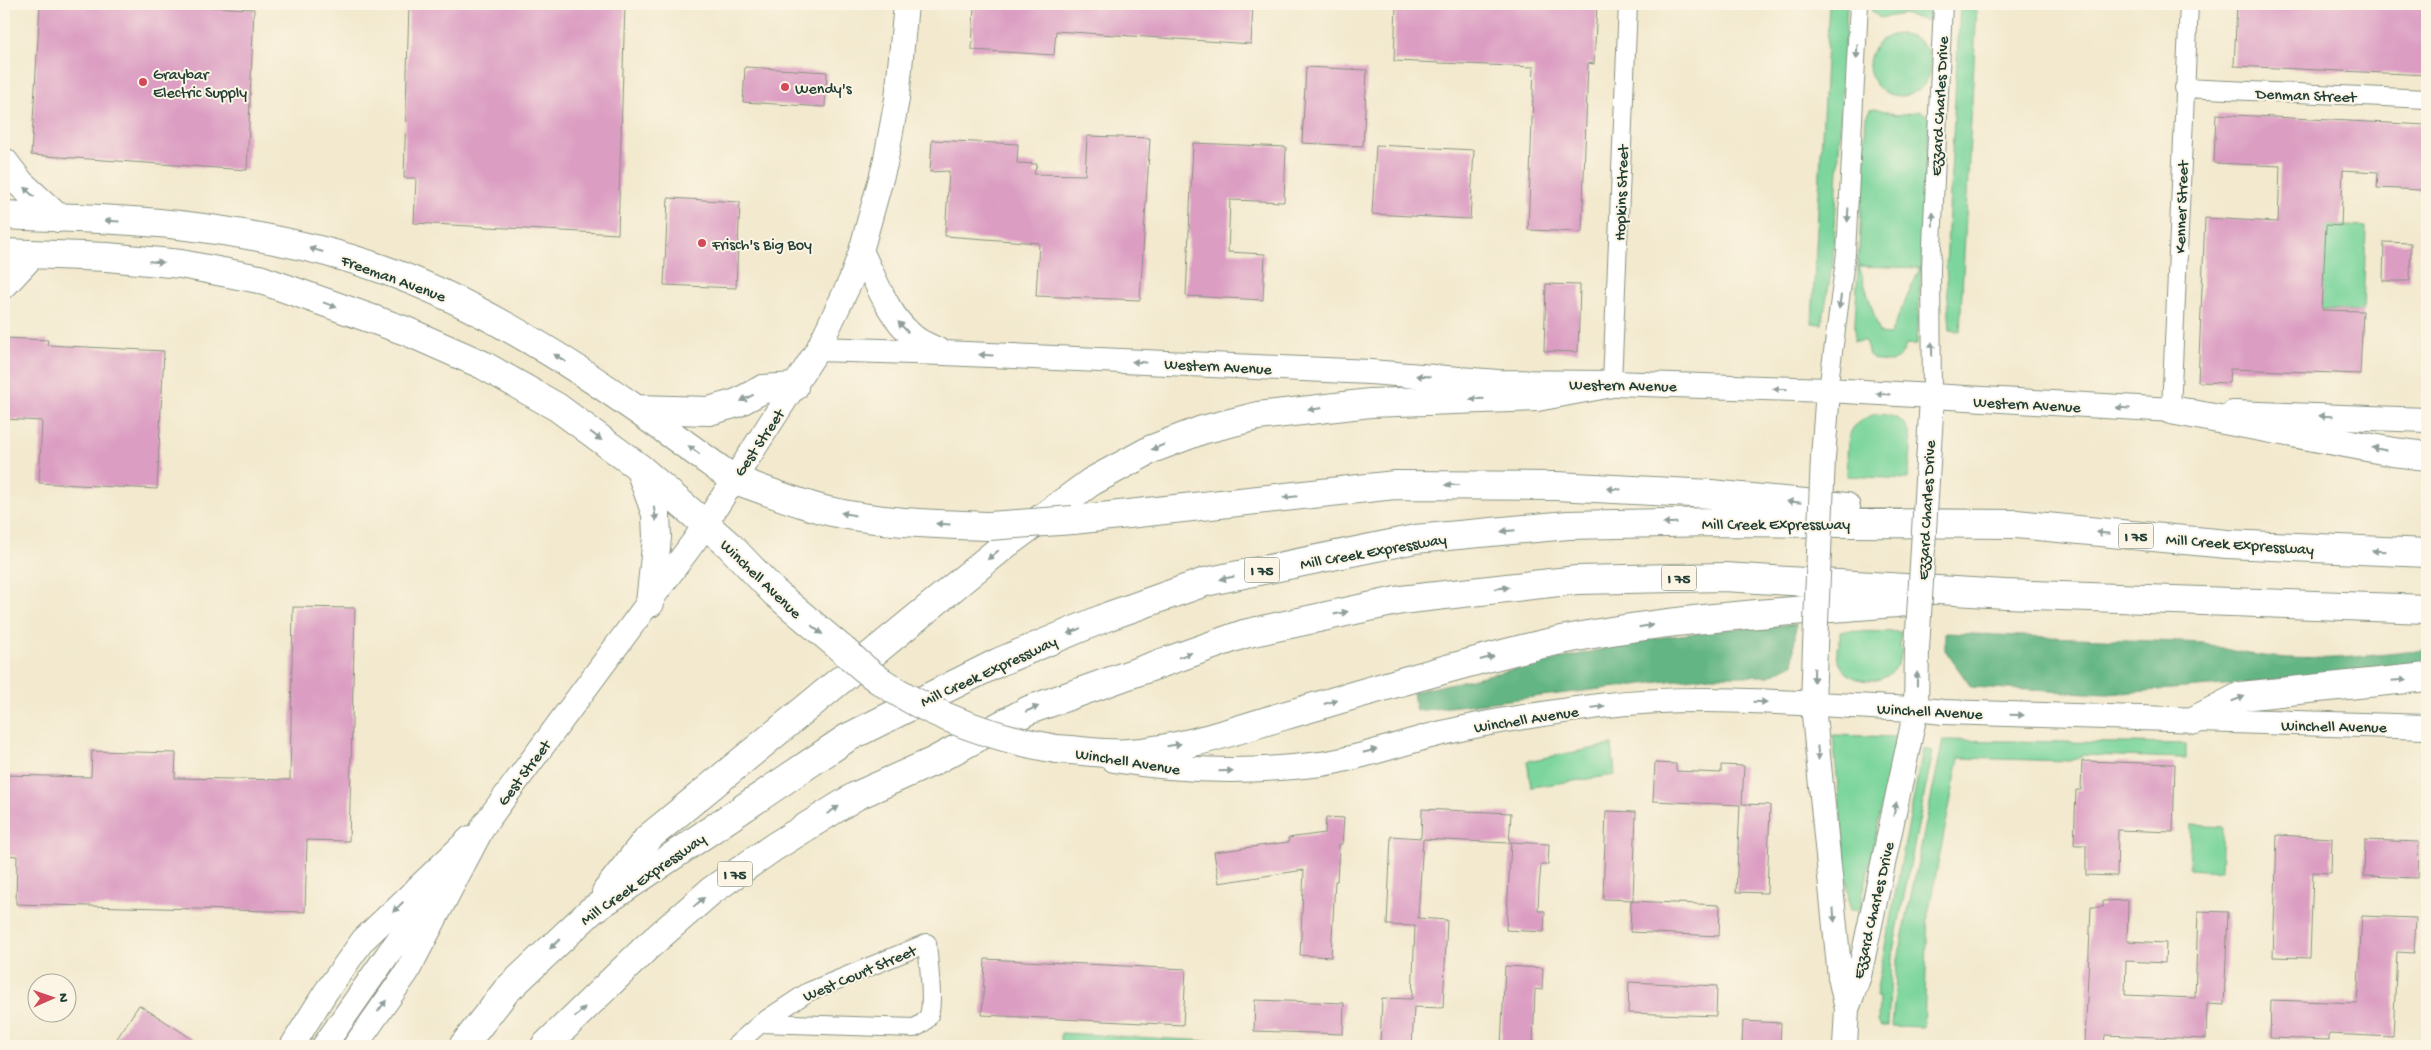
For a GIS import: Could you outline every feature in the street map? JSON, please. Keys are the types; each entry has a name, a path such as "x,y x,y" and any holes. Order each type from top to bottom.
{"main road":[{"name":"Gest Street","path":"292,1046 325,993 363,940 484,824 650,603 770,426 818,349 851,280 862,251 883,172 897,99 906,4"},
{"path":"4,162 20,183 58,218"},
{"name":"Freeman Avenue","path":"4,215 178,225 224,231 307,248 380,269 445,294 508,326 637,409 733,479 827,510 867,518 896,522 989,526 1073,520 1395,485 1461,485 1556,486 1710,494 2016,524"},
{"path":"862,251 891,312 900,324 914,338 944,353"},
{"path":"4,253 181,264 259,279 406,331 483,365 557,407 640,468 705,524"},
{"path":"4,284 32,254"},
{"name":"Western Avenue","path":"818,349 1370,372 1498,382 1612,383 1828,390 1932,398 2171,410 2427,420"},
{"path":"591,911 648,838 696,798 1005,545 1092,482 1152,449 1202,430 1258,416 1370,402 1537,398 1612,383"},
{"path":"637,409 709,411 738,403 763,389 794,386"},
{"name":"Ezzard Charles Drive","path":"1828,390 1823,458 1814,705 1840,977 1847,1009 1845,1046"},
{"name":"Ezzard Charles Drive","path":"1847,1009 1859,976 1916,709 1917,649 1932,398"},
{"path":"2171,410 2393,452 2427,456"},
{"path":"640,468 656,514 657,537 650,603"},
{"name":"Mill Creek Expressway","path":"462,1046 506,991 591,911 847,738 998,662 1109,616 1205,582 1415,539 1568,525 1714,522 2016,524 2226,544 2427,553"},
{"name":"Winchell Avenue","path":"705,524 774,592 881,681 915,702 952,719 1014,741 1160,767 1215,772 1260,770 1323,763 1447,731 1520,717 1602,706 1684,700 1916,709 1943,712 2427,727"},
{"name":"I 75","path":"546,1046 647,947 711,891 774,847 856,796 932,762 1029,710 1244,634 1401,600 1577,580 1724,577 2005,594 2427,609"},
{"path":"1056,749 1129,753 1180,744 1223,734 1437,671 1524,648 1614,631 1697,618 2005,594"},
{"path":"2195,720 2241,696 2427,677"},
{"name":"Gest Street","path":"355,1046 407,972 484,824"},
{"path":"324,1046 388,954 484,824"}],"street":[{"name":"Hopkins Street","path":"1612,383 1628,4"},
{"name":"Ezzard Charles Drive","path":"1828,390 1846,254 1859,4"},
{"name":"Ezzard Charles Drive","path":"1932,398 1931,267 1943,4"},
{"name":"Kenner Street","path":"2171,410 2189,4"},
{"name":"Denman Street","path":"2184,88 2427,99"},
{"name":"West Court Street","path":"735,1046 761,1023 808,992 927,942 931,1008 926,1021 921,1026 914,1028 761,1023"}],"green space":[{"path":"1829,4 1847,4 1833,261 1822,324 1812,323"},
{"path":"1872,4 1935,4 1931,19 1926,21 1904,14 1880,18 1872,12"},
{"path":"1960,4 1977,4 1960,331 1950,330 1946,267"},
{"path":"1900,34 1912,36 1922,43 1929,53 1931,65 1929,77 1922,87 1912,94 1900,96 1888,94 1878,87 1871,77 1869,65 1871,53 1878,43 1888,36"},
{"path":"1875,108 1897,115 1921,111 1929,117 1917,345 1906,344 1900,356 1891,362 1874,359 1869,355 1865,341 1854,341 1866,117 1870,109","holes":["1859,266 1920,268 1890,335 1880,334"]},
{"path":"2325,225 2366,227 2363,311 2322,309"},
{"path":"1876,414 1891,416 1901,421 1907,427 1911,446 1908,479 1847,476 1849,438 1852,431 1864,418"},
{"path":"1796,624 1793,664 1769,676 1710,676 1416,711 1413,692 1648,639 1729,629"},
{"path":"1840,631 1901,632 1900,648 1902,649 1896,667 1884,678 1876,680 1860,680 1853,677 1841,666 1838,659 1837,647 1840,647"},
{"path":"1945,633 2205,643 2232,651 2286,658 2342,658 2425,650 2427,662 2250,683 2107,694 1971,687 1945,650"},
{"path":"1833,735 1896,737 1860,910 1850,910"},
{"path":"1943,740 2186,744 2186,758 2083,755 2070,761 1959,758 1928,914 1924,1027 1892,1026 1897,964"},
{"path":"1612,745 1615,775 1531,787 1527,761"},
{"path":"1923,749 1933,751 1892,956 1888,1026 1881,1026 1878,1021 1879,997 1876,997 1877,988"},
{"path":"2191,825 2223,827 2221,871 2189,869"},
{"path":"1061,1033 1297,1046 1061,1046"}],"building":[{"name":"Graybar Electric Supply","path":"40,4 187,4 187,6 254,9 247,170 31,155"},
{"path":"409,4 625,4 618,234 414,223 416,178 404,178"},
{"path":"974,4 1253,4 1251,44 1056,31 1054,55 972,50"},
{"path":"1396,4 1597,4 1594,64 1588,63 1582,232 1528,230 1534,67 1394,61"},
{"path":"2237,4 2427,4 2427,75 2234,66"},
{"name":"Wendy's","path":"745,67 827,72 825,107 743,102"},
{"path":"1306,67 1367,70 1363,146 1302,143"},
{"path":"2216,114 2426,125 2422,190 2377,188 2378,172 2343,170 2341,226 2326,225 2322,310 2363,311 2360,374 2230,369 2229,383 2198,382 2205,218 2278,222 2280,166 2214,163"},
{"path":"1087,136 1150,138 1140,300 1036,296 1039,243 945,236 949,171 930,172 932,140 1018,144 1017,163 1037,164 1034,174 1085,175"},
{"path":"1193,143 1286,147 1284,202 1230,200 1228,252 1265,254 1263,300 1186,296"},
{"path":"1376,145 1474,150 1470,219 1372,214"},
{"name":"Frisch's Big Boy","path":"668,198 740,202 736,288 664,285"},
{"path":"2384,242 2411,243 2410,281 2383,281"},
{"path":"1546,284 1580,285 1578,352 1544,351"},
{"path":"4,338 48,340 47,345 164,351 157,489 39,483 42,421 4,419"},
{"path":"293,607 355,608 349,841 307,840 305,912 16,904 17,856 4,855 4,775 91,777 92,751 176,753 175,778 290,780"},
{"path":"2082,761 2175,764 2173,832 2118,830 2117,876 2086,875 2086,845 2074,845 2076,790 2081,790"},
{"path":"1655,763 1676,764 1676,771 1721,773 1721,765 1744,766 1742,804 1770,805 1767,893 1736,892 1740,805 1653,801"},
{"path":"1422,809 1511,813 1509,843 1423,839 1418,918 1447,920 1443,1008 1414,1007 1412,1046 1380,1046 1382,998 1412,999 1415,926 1387,925 1391,836 1421,838"},
{"path":"1606,811 1636,812 1633,900 1603,899"},
{"path":"1326,817 1344,818 1342,844 1339,844 1337,881 1335,881 1331,957 1300,955 1304,870 1219,883 1214,852 1289,842 1288,838 1325,833"},
{"path":"2277,835 2332,838 2331,873 2313,872 2310,958 2273,957"},
{"path":"2365,840 2419,842 2418,878 2364,876"},
{"path":"1511,842 1549,844 1548,865 1541,865 1539,887 1538,911 1545,911 1544,932 1506,930"},
{"path":"2128,900 2127,941 2166,943 2165,963 2126,961 2125,995 2195,998 2198,911 2228,912 2224,1005 2207,1004 2206,1039 2105,1035 2104,1045 2085,1044 2091,907 2103,907 2103,901"},
{"path":"1631,901 1720,905 1719,936 1630,932"},
{"path":"2362,916 2416,918 2414,953 2397,952 2393,1037 2329,1034 2329,1040 2270,1038 2271,1000 2357,1003"},
{"path":"985,959 1186,969 1183,1025 982,1015"},
{"path":"1505,966 1543,968 1542,990 1535,989 1533,1046 1501,1046"},
{"path":"1629,982 1717,986 1716,1016 1628,1013"},
{"path":"1255,1000 1344,1003 1343,1034 1254,1031"},
{"path":"139,1005 163,1020 203,1046 112,1046"},
{"path":"1743,1021 1781,1023 1780,1046 1742,1046"}],"place":[{"name":"Graybar Electric Supply","path":"143,82"},
{"name":"Wendy's","path":"785,87"},
{"name":"Frisch's Big Boy","path":"702,243"}]}
